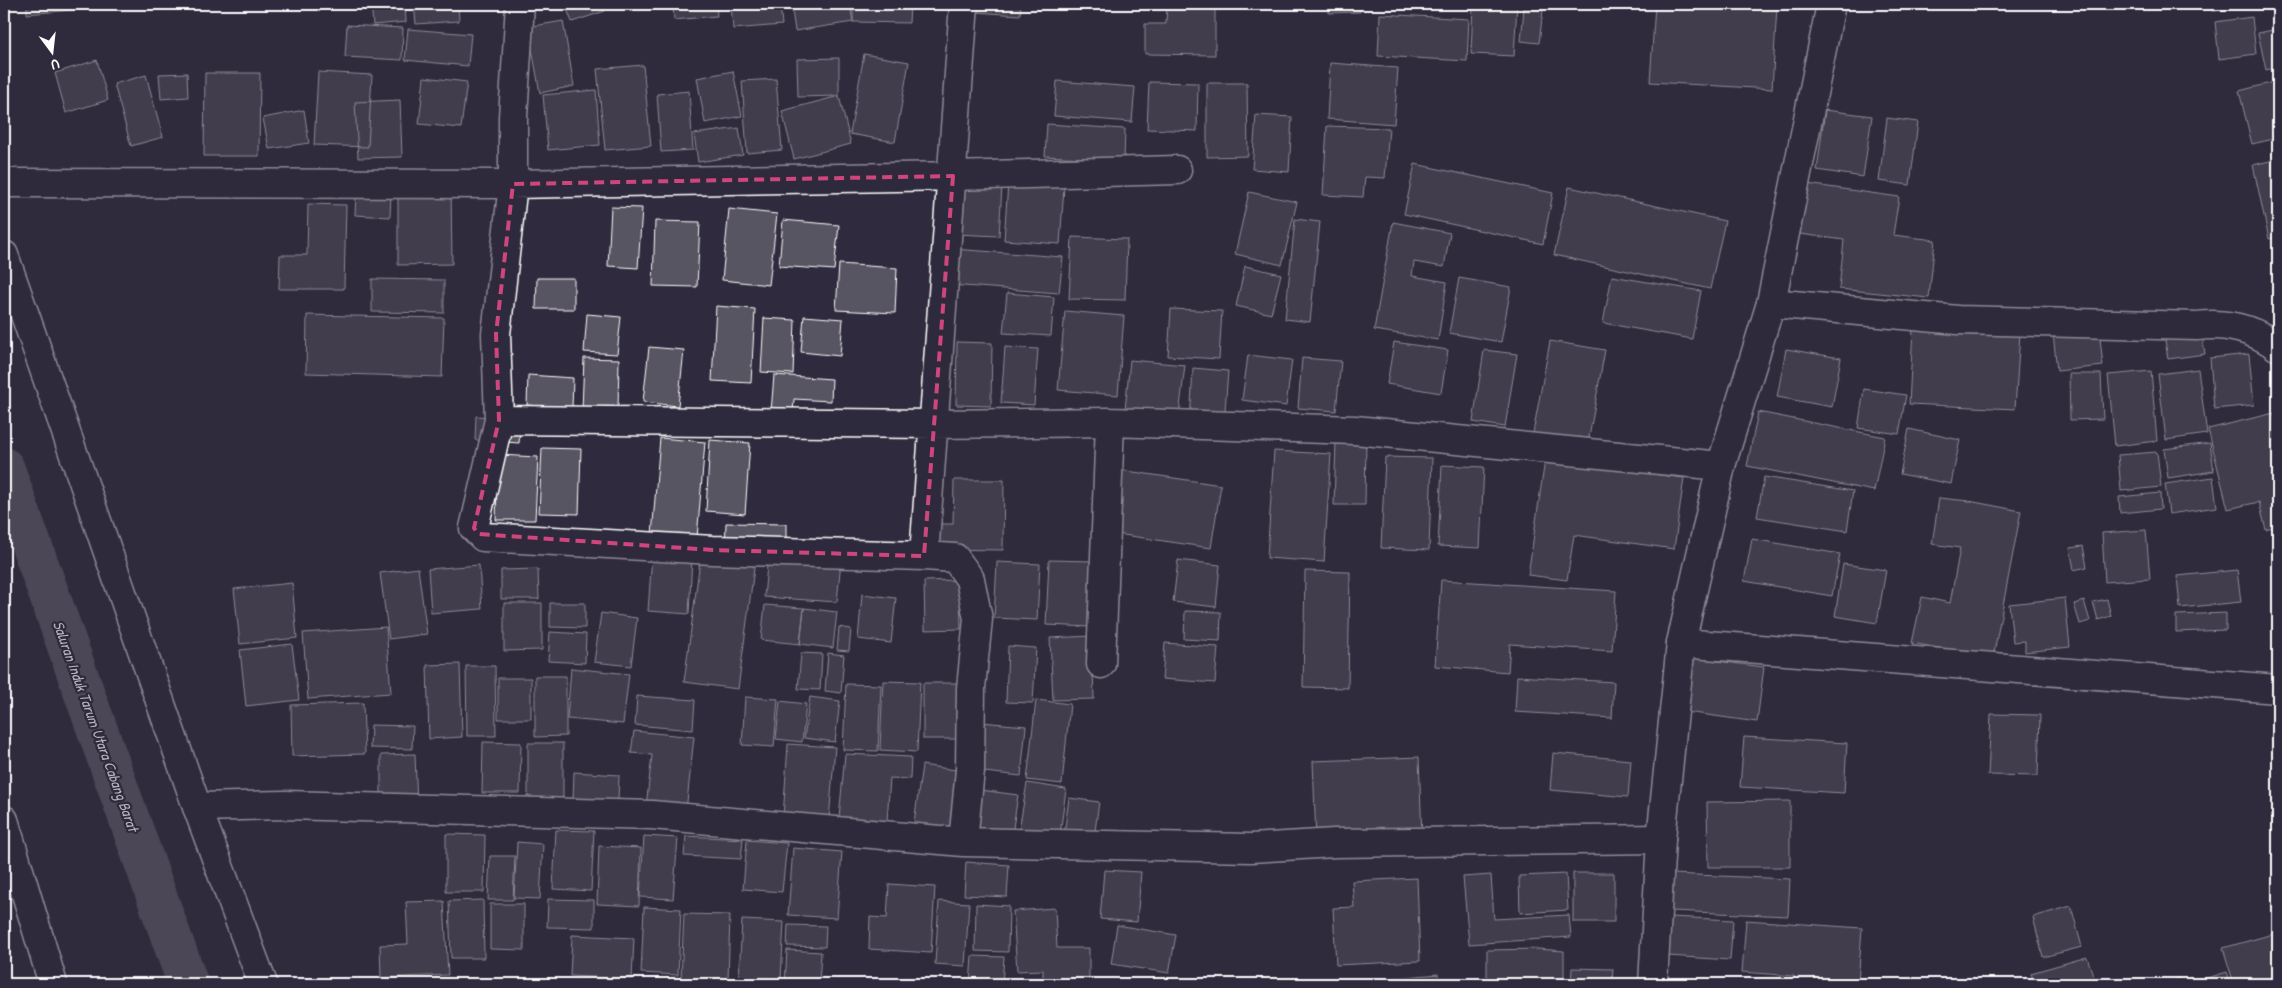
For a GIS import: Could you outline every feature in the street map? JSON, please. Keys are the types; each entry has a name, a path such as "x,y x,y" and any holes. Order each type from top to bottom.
{"street":[{"path":"520,4 513,117 513,184 496,334 499,420 474,528 484,537 713,550 955,558 966,570 972,588 978,619 971,688 970,770 962,842"},
{"path":"924,556 964,4"},
{"path":"1653,984 1661,839 1681,643 1721,466 1771,303 1831,4"},
{"path":"4,183 513,184 1177,170"},
{"path":"4,255 197,808 262,984"},
{"path":"1771,303 1958,320 2197,326 2212,324 2241,327 2278,347"},
{"path":"499,420 933,424 1110,422 1355,430 1721,466"},
{"path":"1101,664 1110,422"},
{"path":"1681,643 2278,689"},
{"path":"197,808 285,805 652,815 962,842 1251,848 1336,842 1661,839"},
{"path":"4,820 52,984"}],"highlighted area":[{"path":"953,176 924,556 713,550 478,534 474,528 499,420 496,334 513,184"}],"building":[{"path":"27,4 107,4 107,7 27,14"},
{"path":"371,4 405,4 406,22 373,25"},
{"path":"414,4 458,4 459,21 416,24"},
{"path":"565,4 602,4 605,11 572,22"},
{"path":"673,4 716,4 717,16 674,20"},
{"path":"731,4 780,4 782,25 733,29"},
{"path":"791,4 850,4 853,22 795,31"},
{"path":"853,4 910,4 909,23 853,22"},
{"path":"973,4 1021,4 1020,15 973,12"},
{"path":"1167,4 1215,4 1215,55 1145,54 1145,24 1166,24"},
{"path":"1329,4 1360,4 1360,12 1329,13"},
{"path":"1473,4 1517,4 1514,56 1471,54"},
{"path":"1655,4 1777,7 1772,89 1650,82"},
{"path":"2211,4 2278,4 2278,6 2212,11"},
{"path":"1524,8 1543,10 1539,43 1521,41"},
{"path":"1380,14 1469,19 1467,61 1378,56"},
{"path":"2252,17 2256,54 2219,59 2215,22"},
{"path":"563,21 574,86 540,93 528,27"},
{"path":"347,25 403,28 402,60 345,57"},
{"path":"408,29 471,34 468,66 405,60"},
{"path":"2278,29 2278,67 2266,70 2258,33"},
{"path":"864,54 909,62 895,142 850,134"},
{"path":"839,58 839,96 798,97 797,59"},
{"path":"97,60 108,100 66,113 55,73"},
{"path":"1330,63 1398,68 1394,124 1327,119"},
{"path":"643,65 651,146 605,150 597,69"},
{"path":"733,71 742,116 705,123 697,78"},
{"path":"318,72 372,75 368,147 314,145"},
{"path":"187,73 188,97 161,99 159,74"},
{"path":"205,73 260,73 259,156 204,156"},
{"path":"146,75 163,137 131,146 114,84"},
{"path":"424,77 467,82 461,128 419,124"},
{"path":"776,79 782,150 747,153 742,81"},
{"path":"1057,81 1135,87 1132,122 1054,116"},
{"path":"2278,81 2278,138 2252,144 2239,91"},
{"path":"1149,82 1198,83 1197,131 1147,129"},
{"path":"1207,83 1247,83 1248,156 1207,157"},
{"path":"596,90 600,145 548,150 543,95"},
{"path":"689,91 693,150 661,152 657,94"},
{"path":"839,96 851,144 794,159 782,111"},
{"path":"400,100 402,157 358,158 355,102"},
{"path":"304,110 309,143 269,149 263,118"},
{"path":"1825,110 1872,116 1863,177 1817,170"},
{"path":"1256,115 1292,117 1289,172 1252,169"},
{"path":"1887,118 1918,122 1910,185 1879,181"},
{"path":"1047,124 1125,129 1124,160 1045,156"},
{"path":"1327,126 1389,128 1385,178 1365,177 1363,197 1323,195"},
{"path":"739,128 743,155 698,162 694,134"},
{"path":"2278,159 2278,237 2269,239 2253,165"},
{"path":"1415,164 1553,193 1543,244 1404,214"},
{"path":"1008,183 1064,187 1060,244 1004,240"},
{"path":"958,184 1002,186 999,236 955,234"},
{"path":"1807,184 1899,197 1893,235 1935,240 1929,298 1839,289 1844,240 1800,234"},
{"path":"451,187 452,264 398,265 398,188"},
{"path":"1569,187 1725,221 1710,289 1554,255"},
{"path":"356,192 391,193 390,217 355,215"},
{"path":"1249,192 1297,202 1282,265 1235,254"},
{"path":"308,204 346,205 344,289 279,289 280,255 307,255"},
{"path":"611,207 642,208 638,268 608,266"},
{"path":"729,209 777,214 769,285 722,280"},
{"path":"1295,219 1320,222 1310,322 1285,319"},
{"path":"783,220 839,225 834,270 779,266"},
{"path":"655,221 700,222 697,287 653,286"},
{"path":"1393,222 1450,233 1444,267 1414,262 1412,276 1447,282 1438,340 1374,330"},
{"path":"1072,237 1127,239 1125,300 1069,299"},
{"path":"953,249 1063,257 1059,293 950,285"},
{"path":"839,264 897,268 895,313 836,310"},
{"path":"1245,266 1281,274 1271,314 1236,306"},
{"path":"1612,276 1701,291 1692,339 1603,323"},
{"path":"537,278 574,278 574,309 536,309"},
{"path":"1459,278 1511,287 1501,342 1449,333"},
{"path":"372,279 444,280 444,313 372,312"},
{"path":"1007,293 1054,297 1051,336 1003,333"},
{"path":"716,306 755,309 751,383 712,381"},
{"path":"1171,309 1222,311 1219,359 1168,356"},
{"path":"1065,311 1124,316 1118,395 1058,390"},
{"path":"587,314 621,317 617,354 584,352"},
{"path":"307,315 444,318 442,377 306,373"},
{"path":"804,316 843,319 840,356 801,352"},
{"path":"764,318 795,320 793,374 761,372"},
{"path":"2099,328 2103,366 2057,371 2053,333"},
{"path":"1913,329 2020,334 2015,409 1909,404"},
{"path":"2202,335 2205,354 2168,359 2165,340"},
{"path":"1550,341 1605,350 1588,443 1533,433"},
{"path":"957,342 992,343 991,406 956,405"},
{"path":"1394,342 1448,350 1441,393 1387,384"},
{"path":"649,347 684,350 678,406 643,402"},
{"path":"1005,347 1038,349 1034,405 1001,403"},
{"path":"1786,349 1841,358 1832,407 1777,397"},
{"path":"1484,350 1517,354 1505,427 1473,422"},
{"path":"2249,354 2254,405 2214,409 2210,358"},
{"path":"1248,355 1292,360 1286,406 1242,400"},
{"path":"584,358 619,359 618,411 582,410"},
{"path":"1302,358 1341,361 1336,411 1298,408"},
{"path":"1130,360 1185,365 1179,416 1125,410"},
{"path":"1193,368 1228,371 1224,424 1190,422"},
{"path":"2198,369 2207,434 2166,440 2158,374"},
{"path":"2151,371 2157,441 2115,446 2108,375"},
{"path":"2069,374 2101,374 2103,419 2070,420"},
{"path":"528,375 573,378 572,408 527,405"},
{"path":"774,375 832,379 831,401 794,399 793,413 771,412"},
{"path":"1864,389 1906,395 1899,434 1858,428"},
{"path":"1758,412 1885,437 1874,491 1747,466"},
{"path":"2274,413 2278,431 2278,526 2266,530 2259,502 2228,509 2208,429"},
{"path":"476,416 521,419 519,443 475,440"},
{"path":"1909,429 1960,440 1951,484 1900,474"},
{"path":"660,438 705,442 697,538 652,535"},
{"path":"710,440 750,443 745,514 706,511"},
{"path":"1336,441 1366,442 1365,505 1334,505"},
{"path":"2210,443 2214,471 2168,478 2164,449"},
{"path":"542,448 581,449 579,514 539,513"},
{"path":"1274,451 1331,454 1324,562 1267,558"},
{"path":"2157,452 2161,487 2121,491 2118,455"},
{"path":"498,455 538,457 535,520 496,520"},
{"path":"1385,457 1432,458 1429,550 1381,548"},
{"path":"1545,460 1684,478 1674,549 1574,535 1567,580 1528,575"},
{"path":"1442,465 1484,467 1480,548 1438,546"},
{"path":"1120,470 1221,485 1211,548 1110,533"},
{"path":"1764,477 1853,491 1847,531 1757,517"},
{"path":"2213,477 2217,507 2169,514 2165,484"},
{"path":"954,480 1004,480 1003,550 934,549 934,524 953,524"},
{"path":"2160,493 2161,509 2120,513 2119,497"},
{"path":"1939,498 1969,501 2021,511 1993,658 1912,643 1922,597 1950,603 1960,548 1932,544"},
{"path":"726,523 786,524 786,549 725,548"},
{"path":"2146,530 2150,579 2105,582 2102,533"},
{"path":"1752,539 1840,554 1832,596 1744,581"},
{"path":"2083,546 2087,567 2074,570 2070,548"},
{"path":"701,553 755,561 738,689 684,682"},
{"path":"652,555 692,558 689,614 648,611"},
{"path":"768,555 841,561 837,602 764,597"},
{"path":"1049,560 1093,561 1091,627 1046,625"},
{"path":"1178,560 1220,565 1216,607 1173,602"},
{"path":"997,562 1040,564 1037,620 994,618"},
{"path":"1843,564 1886,570 1877,623 1835,616"},
{"path":"479,565 482,609 431,613 428,569"},
{"path":"418,568 427,634 389,639 380,573"},
{"path":"538,569 539,599 501,599 501,570"},
{"path":"2237,570 2241,602 2180,608 2177,576"},
{"path":"1305,571 1350,572 1348,688 1303,687"},
{"path":"960,580 961,629 925,630 924,581"},
{"path":"1441,580 1616,591 1612,651 1510,644 1508,672 1435,666"},
{"path":"292,583 297,638 240,644 234,589"},
{"path":"862,594 896,598 891,643 858,639"},
{"path":"2065,598 2070,647 2025,652 2025,641 2013,642 2009,604"},
{"path":"2107,599 2111,616 2098,620 2093,602"},
{"path":"2084,601 2090,621 2080,624 2074,604"},
{"path":"504,603 542,603 542,650 504,651"},
{"path":"550,603 585,603 585,628 550,627"},
{"path":"765,605 804,608 800,644 761,640"},
{"path":"804,608 837,612 833,648 800,644"},
{"path":"1185,611 1221,612 1220,641 1184,639"},
{"path":"601,613 637,618 631,666 594,662"},
{"path":"2226,613 2226,630 2176,632 2176,615"},
{"path":"386,627 391,693 308,699 303,633"},
{"path":"839,627 851,629 849,651 837,650"},
{"path":"550,632 586,634 585,663 548,661"},
{"path":"1092,636 1094,699 1053,700 1050,638"},
{"path":"1165,643 1218,647 1215,683 1162,679"},
{"path":"292,644 299,700 246,706 240,650"},
{"path":"1008,646 1036,648 1033,703 1006,702"},
{"path":"801,653 822,654 820,690 798,689"},
{"path":"828,653 844,655 841,693 825,691"},
{"path":"1693,658 1764,667 1757,722 1686,712"},
{"path":"460,664 462,737 429,739 427,665"},
{"path":"466,666 495,666 496,736 467,736"},
{"path":"571,668 629,674 623,724 567,719"},
{"path":"535,676 566,676 566,736 535,737"},
{"path":"1517,676 1614,682 1612,718 1515,712"},
{"path":"498,678 531,678 531,719 498,719"},
{"path":"883,681 920,682 917,752 880,750"},
{"path":"923,683 967,683 967,739 923,739"},
{"path":"846,684 881,685 878,751 843,750"},
{"path":"637,696 695,700 693,730 635,725"},
{"path":"745,697 778,699 774,747 742,745"},
{"path":"810,697 840,701 835,742 804,738"},
{"path":"1036,700 1070,704 1062,784 1027,780"},
{"path":"780,701 806,704 802,742 776,739"},
{"path":"363,703 365,754 292,756 291,705"},
{"path":"1991,714 2040,715 2038,776 1988,775"},
{"path":"981,722 1026,726 1021,776 975,771"},
{"path":"371,725 413,726 412,749 370,748"},
{"path":"634,731 694,737 686,811 646,807 652,755 631,753"},
{"path":"1744,737 1847,743 1844,793 1740,787"},
{"path":"483,742 521,743 520,793 482,793"},
{"path":"528,743 563,743 563,805 528,805"},
{"path":"788,744 835,747 829,820 783,818"},
{"path":"1553,753 1631,760 1628,797 1550,790"},
{"path":"415,754 417,805 381,806 381,755"},
{"path":"845,754 911,757 910,779 890,778 887,821 839,818"},
{"path":"1419,757 1422,837 1316,841 1313,761"},
{"path":"922,765 962,771 953,835 913,830"},
{"path":"574,772 619,775 618,801 573,799"},
{"path":"1027,783 1066,789 1059,842 1018,836"},
{"path":"980,790 1018,795 1011,841 974,835"},
{"path":"1069,798 1099,802 1094,838 1064,835"},
{"path":"1790,801 1790,867 1708,867 1707,802"},
{"path":"556,830 594,831 591,891 553,889"},
{"path":"446,834 485,835 484,892 446,892"},
{"path":"644,836 678,838 673,899 640,897"},
{"path":"686,836 743,839 741,859 684,856"},
{"path":"747,840 787,843 782,892 743,889"},
{"path":"517,842 543,844 540,899 514,898"},
{"path":"599,846 641,848 639,906 597,904"},
{"path":"793,848 842,852 837,918 788,915"},
{"path":"490,856 515,856 513,900 488,900"},
{"path":"966,862 1009,865 1007,897 964,895"},
{"path":"1104,870 1141,872 1137,922 1100,919"},
{"path":"1573,873 1614,873 1614,922 1573,922"},
{"path":"1566,874 1568,910 1520,913 1519,876"},
{"path":"1672,874 1790,879 1788,916 1671,911"},
{"path":"1491,875 1494,919 1569,915 1571,937 1469,944 1463,877"},
{"path":"1417,878 1420,961 1336,965 1333,908 1354,907 1352,881"},
{"path":"889,884 935,887 931,953 869,949 870,917 887,918"},
{"path":"548,899 594,900 594,928 547,927"},
{"path":"483,900 484,958 451,958 449,901"},
{"path":"444,901 448,975 381,978 380,945 408,944 406,902"},
{"path":"939,901 969,903 965,966 935,964"},
{"path":"490,904 524,904 524,950 490,949"},
{"path":"976,904 1009,906 1008,952 975,951"},
{"path":"2071,906 2082,947 2043,957 2033,917"},
{"path":"644,907 681,909 678,975 641,973"},
{"path":"1055,908 1057,948 1089,948 1089,984 1043,984 1043,970 1017,971 1013,911"},
{"path":"684,914 730,915 728,980 681,979"},
{"path":"1671,917 1733,920 1730,960 1668,956"},
{"path":"742,920 784,922 781,979 739,977"},
{"path":"1746,920 1862,928 1858,984 1793,984 1794,976 1742,972"},
{"path":"788,925 826,926 825,947 787,946"},
{"path":"1117,925 1176,935 1169,973 1111,964"},
{"path":"2273,934 2278,954 2278,984 2234,984 2223,948"},
{"path":"572,935 634,938 632,979 570,976"},
{"path":"1538,949 1564,951 1564,984 1487,984 1487,950"},
{"path":"787,950 821,952 819,984 785,984"},
{"path":"972,956 1004,957 1002,984 970,984"},
{"path":"2087,957 2096,984 2034,984 2031,973"},
{"path":"1572,968 1613,969 1612,984 1571,984"},
{"path":"2227,972 2231,984 2187,984"},
{"path":"1438,974 1439,984 1396,984 1395,978"},
{"path":"2179,978 2181,984 2156,984"},
{"path":"483,979 546,984 483,984"},
{"path":"1325,979 1326,984 1272,984 1272,983"}],"waterway":[{"name":"Saluran Induk Tarum Utara Cabang Barat","path":"4,468 188,984"}]}
